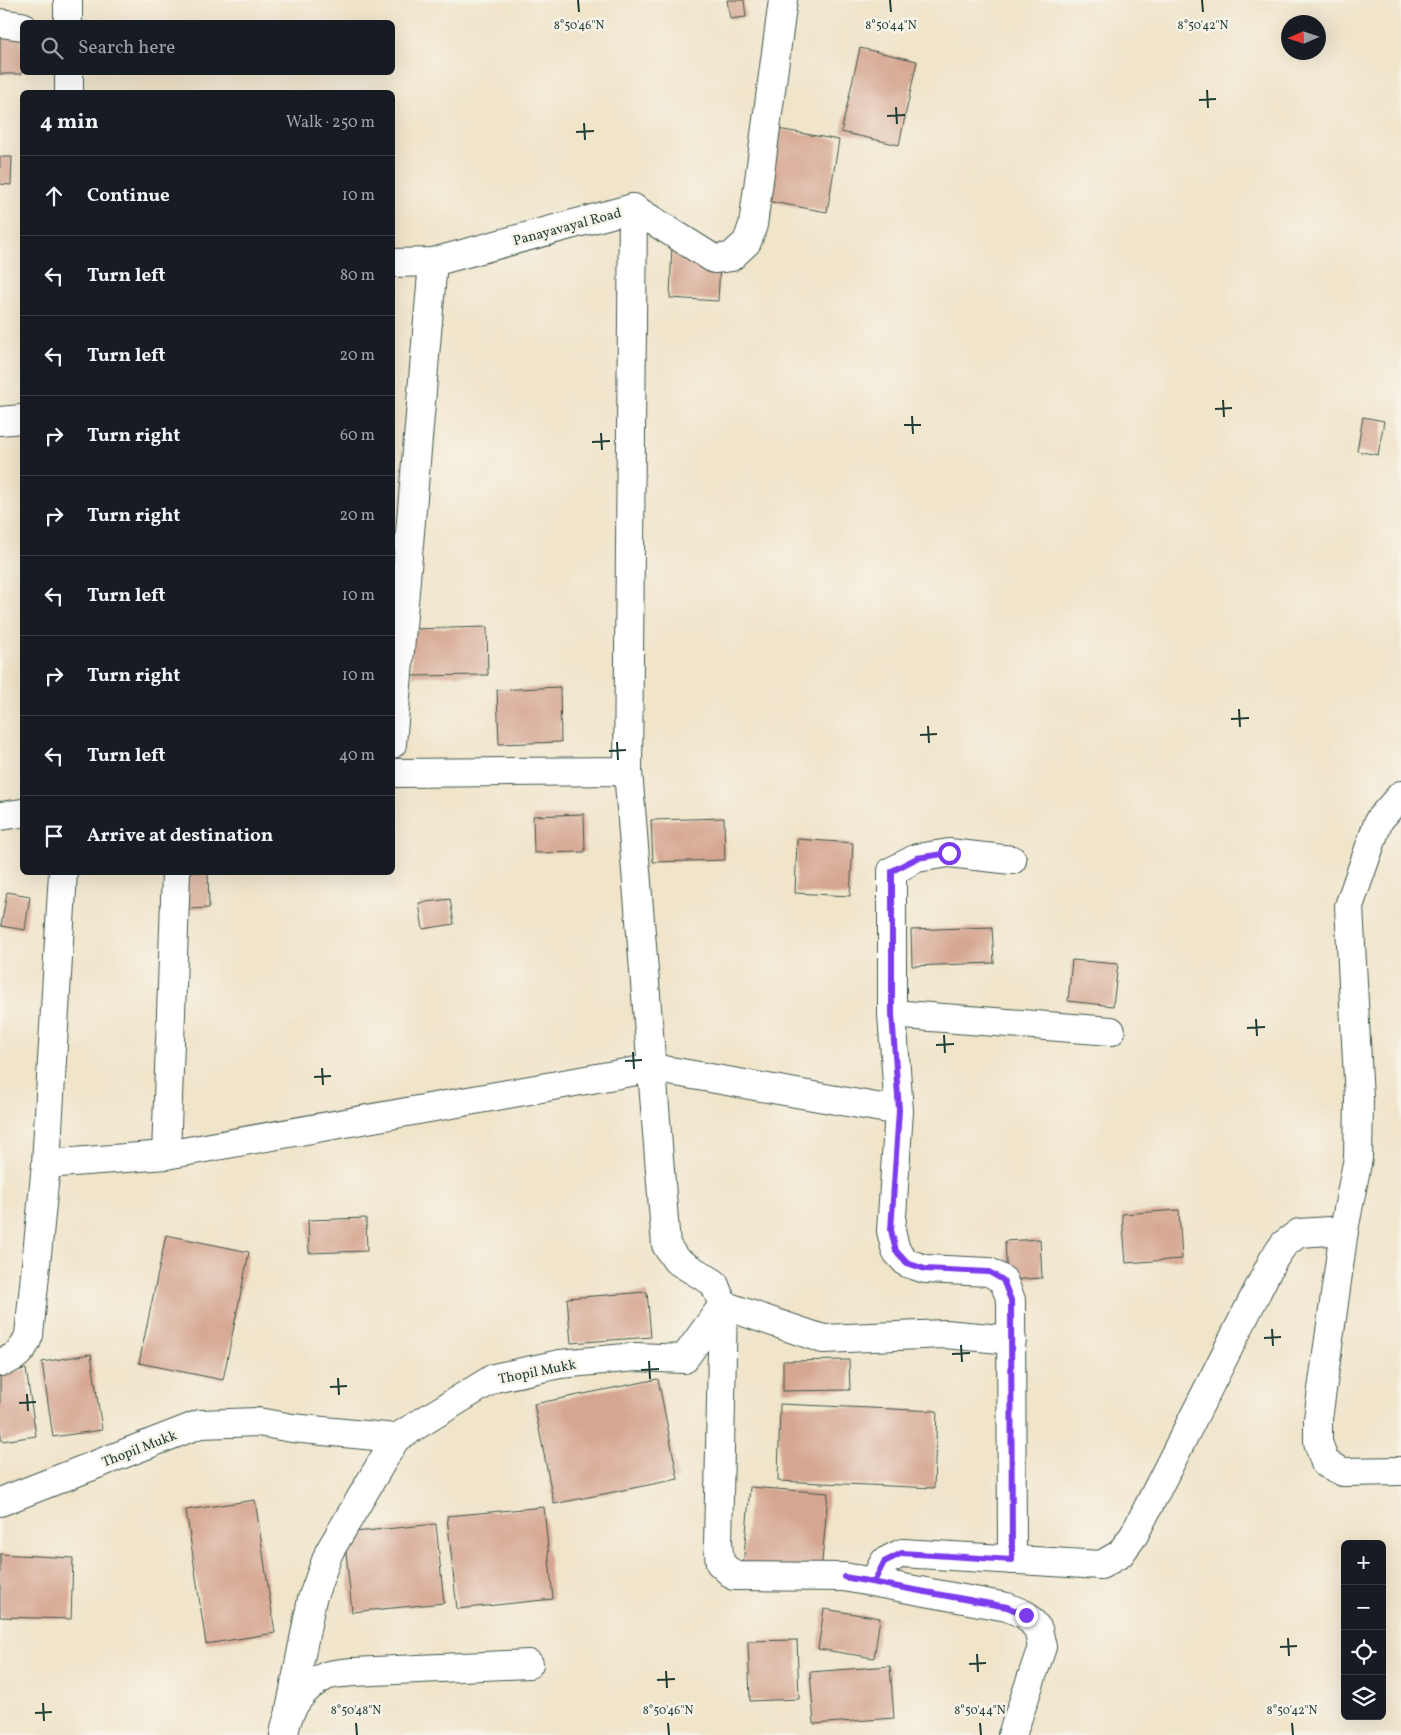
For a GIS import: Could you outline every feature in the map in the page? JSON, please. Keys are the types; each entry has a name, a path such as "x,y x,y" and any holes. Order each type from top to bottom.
{"street":[{"path":"68,0 68,20"},
{"name":"Panayavayal Road","path":"395,263 433,262 633,208 714,259 731,257 747,242 753,225 783,0"},
{"path":"0,23 20,26"},
{"path":"68,75 69,90"},
{"path":"633,208 628,770 666,1245 676,1260 714,1283 724,1305 718,1544 720,1563 734,1576 844,1577 874,1582 884,1562 902,1553 1101,1565 1120,1554 1134,1535 1278,1252 1284,1244 1299,1233 1344,1230"},
{"path":"395,709 433,262"},
{"path":"0,421 20,419"},
{"path":"395,774 628,770"},
{"path":"1401,795 1379,820 1348,906 1359,1099 1358,1158 1344,1230 1318,1419 1318,1442 1325,1462 1343,1472 1401,1471"},
{"path":"0,816 20,813"},
{"path":"1012,860 949,853 917,858 892,871 892,1014 899,1110 891,1230 896,1251 907,1263 925,1269 989,1272 1003,1280 1011,1300 1012,1560"},
{"path":"0,1362 7,1361 24,1349 29,1336 46,1164 63,875"},
{"path":"166,1155 176,875"},
{"path":"892,1014 1111,1031"},
{"path":"46,1164 166,1155 653,1068 899,1110"},
{"path":"724,1305 823,1339 945,1334 1012,1340"},
{"name":"Thopil Mukk","path":"0,1502 200,1424 258,1422 292,1428 396,1438 494,1378 560,1364 636,1357 684,1359 724,1305"},
{"path":"287,1723 312,1599 329,1552 396,1438"},
{"path":"844,1577 1007,1607 1026,1615 1038,1629 1042,1647 1012,1735"},
{"path":"287,1723 303,1692 327,1676 353,1672 529,1664"}],"building":[{"path":"727,0 744,0 746,17 730,19"},
{"path":"20,26 20,74 0,74 0,27"},
{"path":"860,48 917,61 899,145 841,132"},
{"path":"778,129 839,140 827,212 766,201"},
{"path":"0,157 12,157 11,185 0,184"},
{"path":"672,242 721,244 718,301 670,298"},
{"path":"1363,417 1384,421 1378,455 1357,451"},
{"path":"487,627 488,675 412,676 411,629"},
{"path":"560,687 561,742 499,744 497,690"},
{"path":"584,814 585,852 534,853 533,816"},
{"path":"724,818 725,860 653,862 651,820"},
{"path":"797,839 853,843 850,896 795,893"},
{"path":"168,875 208,875 209,908 169,910"},
{"path":"7,892 30,896 25,930 1,926"},
{"path":"450,899 454,924 423,929 419,903"},
{"path":"992,927 994,963 912,966 911,930"},
{"path":"1072,960 1118,964 1113,1006 1068,1001"},
{"path":"1179,1210 1182,1259 1126,1263 1122,1214"},
{"path":"366,1218 367,1251 309,1253 308,1220"},
{"path":"166,1235 249,1252 223,1380 139,1363"},
{"path":"1040,1239 1042,1278 1007,1280 1005,1241"},
{"path":"647,1292 651,1337 571,1343 567,1298"},
{"path":"91,1354 102,1430 53,1437 42,1362"},
{"path":"849,1360 850,1390 783,1391 783,1361"},
{"path":"26,1369 36,1436 2,1441 0,1429 0,1373"},
{"path":"658,1379 678,1479 554,1504 534,1404"},
{"path":"780,1404 937,1411 934,1488 778,1481"},
{"path":"750,1487 828,1493 821,1574 743,1568"},
{"path":"255,1500 275,1633 206,1644 186,1510"},
{"path":"544,1507 553,1599 457,1609 447,1516"},
{"path":"436,1524 444,1603 352,1612 344,1533"},
{"path":"0,1554 73,1558 71,1619 0,1617"},
{"path":"824,1609 880,1618 874,1658 818,1649"},
{"path":"797,1640 799,1699 750,1701 748,1641"},
{"path":"890,1666 894,1718 814,1724 810,1672"}],"route":[{"path":"949,853 917,858 892,871 892,1014 899,1110 891,1230 896,1251 907,1263 925,1269 989,1272 1003,1280 1011,1300 1012,1560 902,1553 884,1562 874,1582 844,1577 1007,1607 1026,1615"}]}
